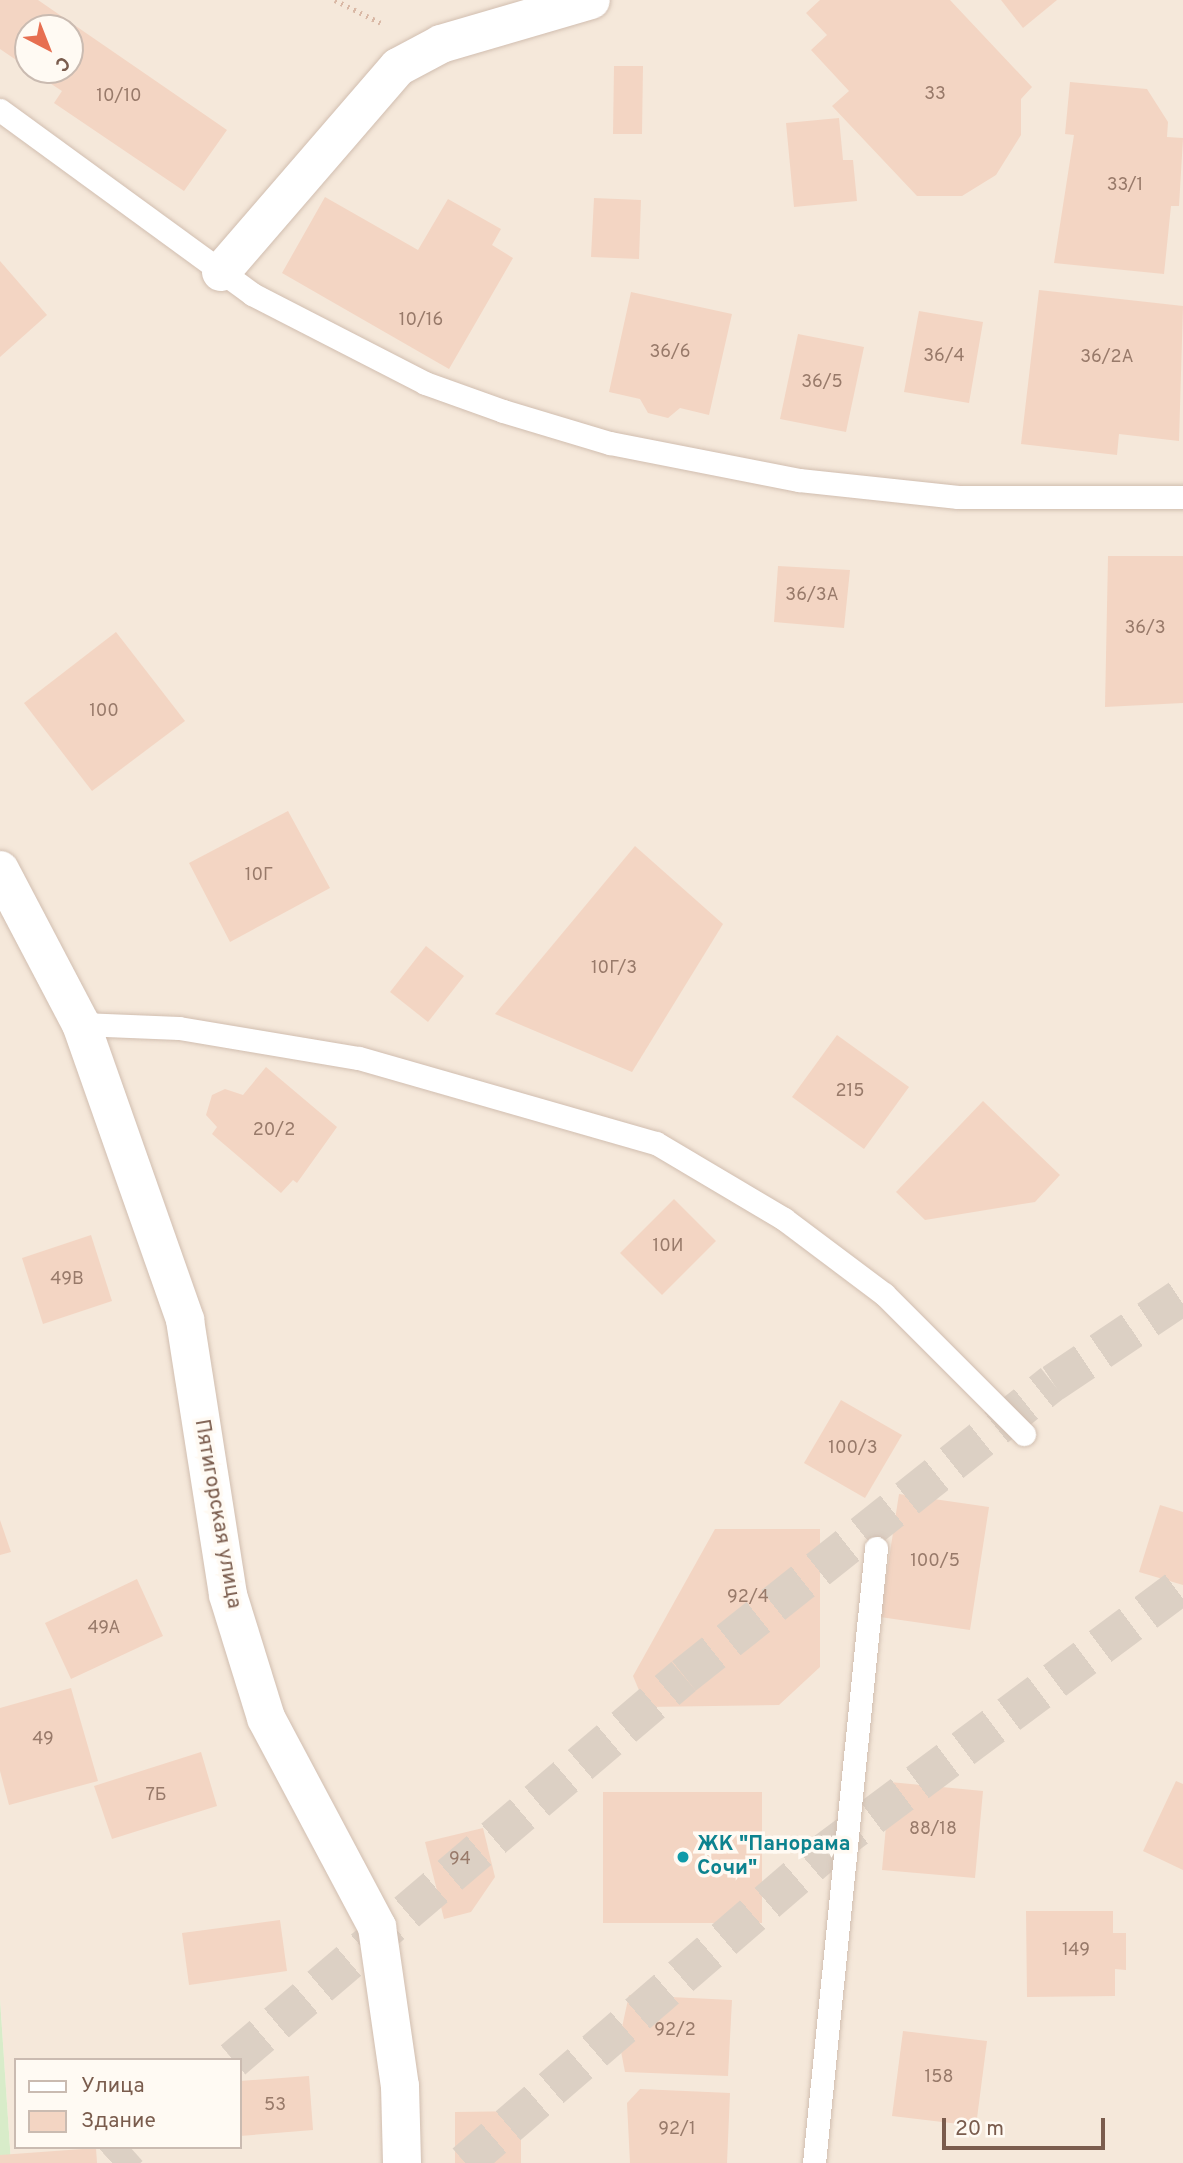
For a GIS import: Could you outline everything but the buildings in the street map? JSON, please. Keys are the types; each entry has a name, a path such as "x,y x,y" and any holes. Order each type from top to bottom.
{"street":[{"path":"221,272 398,67 453,40 591,0"},
{"name":"Пятигорская улица","path":"0,870 80,1024 185,1320 228,1595 266,1718 377,1927 400,2086 402,2163"}],"lane":[{"path":"0,110 221,272 425,383 610,443 799,480 958,497 1183,497"},
{"path":"80,1024 178,1028 359,1058 656,1143 784,1219 884,1294 1024,1434"},
{"path":"814,2163 876,1548"}],"path":[{"path":"335,0 341,3"}],"shaded area":[{"path":"0,0 1183,0 1183,2163 11,2163 0,1999"}],"green space":[{"path":"0,1999 11,2163 0,2163"}],"tunnel":[{"path":"235,2058 684,1676 1053,1383 1183,1296"},
{"path":"465,2163 826,1851 1183,1585"},
{"path":"112,2163 128,2149"}],"place":[{"name":"ЖК \"Панорама Сочи\"","path":"683,1857"}]}
